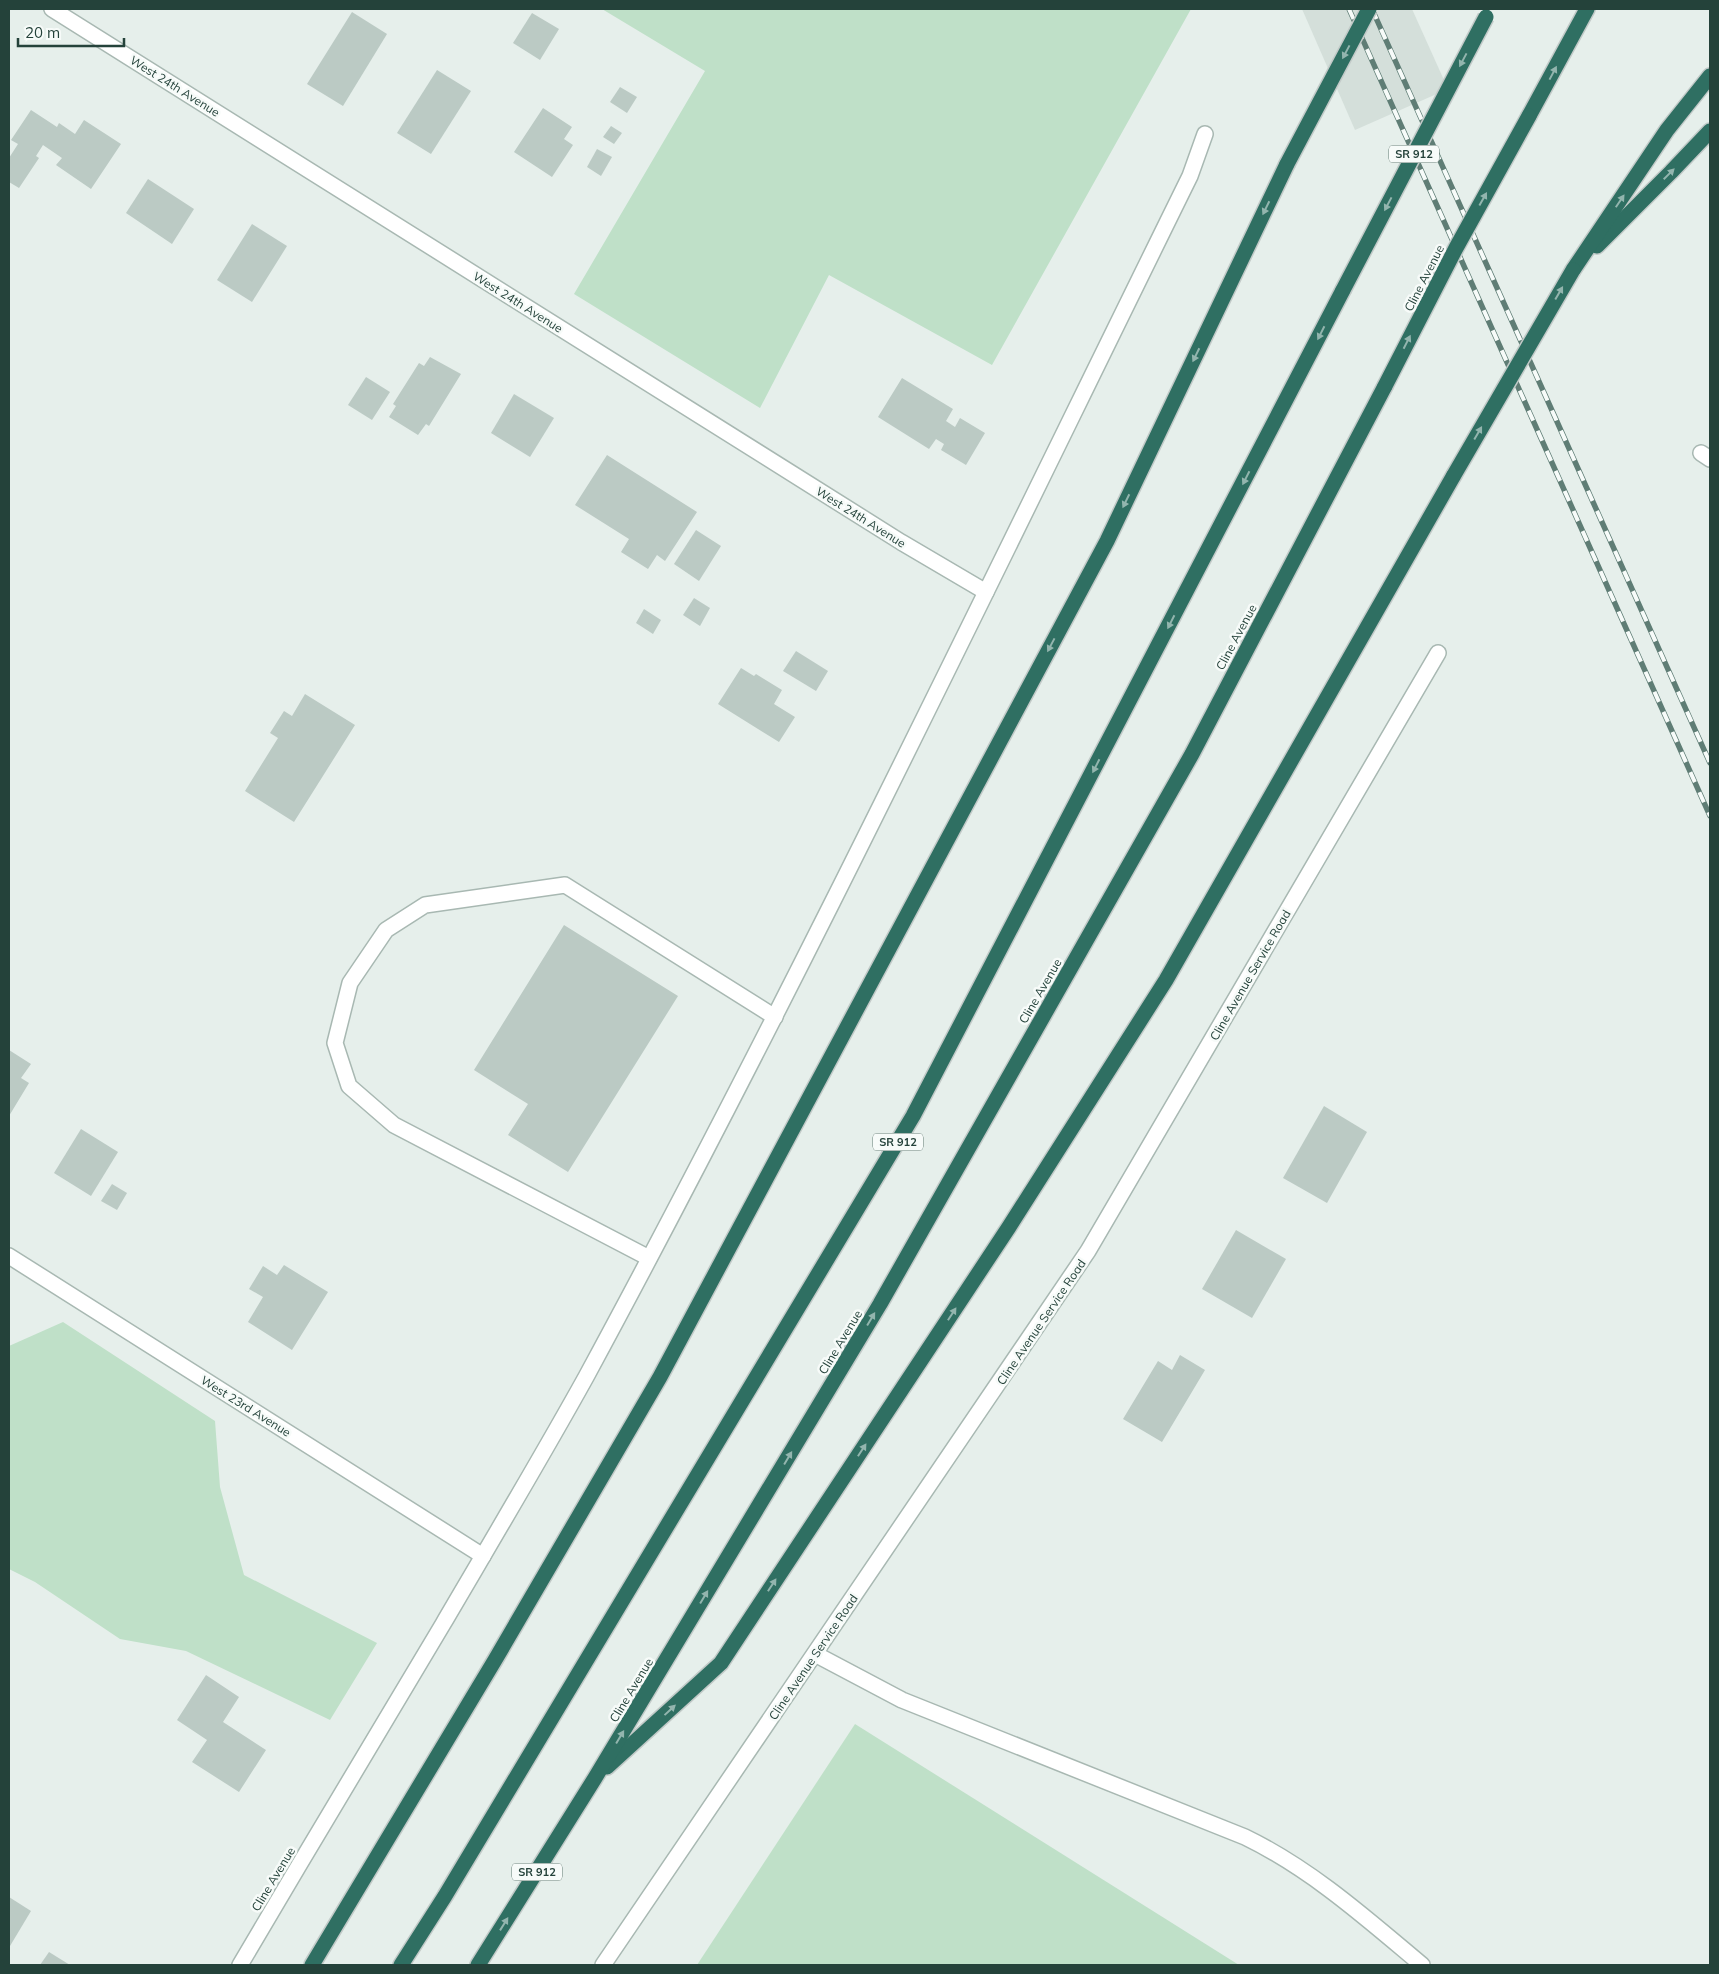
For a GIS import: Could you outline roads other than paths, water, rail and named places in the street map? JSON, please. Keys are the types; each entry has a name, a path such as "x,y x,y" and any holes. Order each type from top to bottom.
{"highway":[{"path":"312,1965 495,1660 660,1377 1107,540 1287,164 1369,9"},
{"name":"Cline Avenue","path":"478,1965 595,1778 900,1270 1192,754 1456,248 1587,9"},
{"name":"SR 912","path":"401,1965 445,1896 913,1116 1488,13"},
{"path":"595,1778 721,1663 1009,1227 1166,980 1573,270 1668,130 1710,76"},
{"path":"1573,270 1672,172 1710,131"}],"street":[{"name":"West 24th Avenue","path":"52,9 884,532 986,592"},
{"name":"Cline Avenue","path":"240,1965 483,1556 582,1384 649,1258 775,1018 986,592 1190,176 1205,134"},
{"name":"Cline Avenue Service Road","path":"603,1965 1088,1252 1438,653"},
{"path":"649,1258 394,1125 349,1086 335,1043 350,983 386,930 425,905 565,885 775,1018"},
{"name":"West 23rd Avenue","path":"9,1256 483,1556"},
{"path":"814,1654 902,1700 1245,1837 1288,1860 1330,1889 1422,1965"}],"railway":[{"path":"1349,9 1710,816"},
{"path":"1372,9 1710,763"}]}
